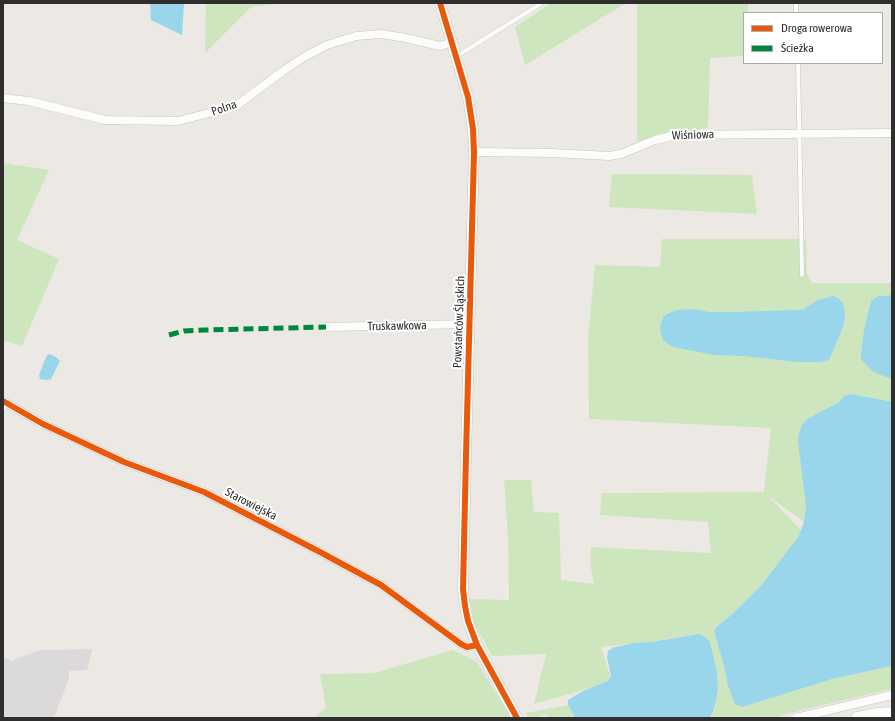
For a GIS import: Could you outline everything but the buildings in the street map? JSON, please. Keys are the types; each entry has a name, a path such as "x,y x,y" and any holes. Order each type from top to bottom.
{"main road":[{"path":"857,718 892,713"}],"street":[{"name":"Powstańców Śląskich","path":"440,3 468,97 473,129 474,152 463,589 468,621 477,645 517,718"},
{"name":"Polna","path":"3,98 29,101 105,120 178,121 236,106 282,71 304,57 327,45 356,36 381,34 440,46 452,42"},
{"name":"Wiśniowa","path":"474,152 553,153 609,156 622,154 656,140 675,135 892,133"},
{"name":"Truskawkowa","path":"326,327 469,324"},
{"name":"Starowiejska","path":"4,401 42,424 124,462 204,492 381,585 461,644 467,647 477,645"},
{"path":"796,718 892,695"}],"lane":[{"path":"456,56 542,3"},
{"path":"798,64 802,275"},
{"path":"3,411 4,401"}],"shaded area":[{"path":"92,649 87,670 69,671 69,678 54,718 3,718 3,657 11,661 40,650"}],"green space":[{"path":"206,3 287,3 251,7 205,53"},
{"path":"551,3 626,3 525,65 515,27"},
{"path":"637,3 748,3 748,12 743,12 743,56 710,58 708,128 637,141"},
{"path":"3,163 49,170 17,240 59,259 22,346 3,340"},
{"path":"612,174 752,175 757,214 609,207"},
{"path":"662,239 806,239 807,274 812,283 892,283 892,295 879,296 892,378 892,403 844,397 839,402 807,419 805,515 811,524 801,530 798,537 759,588 731,615 716,626 714,631 728,686 735,704 832,679 892,666 892,689 773,718 710,718 715,706 718,689 717,671 710,642 685,636 651,642 601,647 612,682 534,704 546,654 492,656 473,621 470,599 509,600 508,537 504,480 531,480 534,512 559,513 561,580 594,584 590,562 591,547 711,553 708,522 600,515 602,493 764,492 771,428 589,419 588,337 595,265 660,267","holes":["767,495 804,522 801,530"]},
{"path":"453,650 477,662 511,718 314,718 326,707 320,674 374,673"},
{"path":"568,705 575,718 549,718 546,714 534,718 528,718 526,713"}],"water":[{"path":"150,3 184,3 182,35 151,20"},
{"path":"892,295 892,379 873,372 861,359 861,353 864,330 871,301 879,296"},
{"path":"833,296 842,302 845,317 843,327 829,360 820,362 797,362 744,356 714,355 673,347 663,340 661,334 660,328 663,317 677,310 693,309 710,312 733,312 799,310 804,309 818,300"},
{"path":"49,354 56,357 60,361 51,379 40,379 39,375 46,357"},
{"path":"851,394 892,402 892,666 832,679 742,707 735,704 728,686 714,631 716,627 759,588 798,537 801,530 804,522 806,506 798,441 802,425 807,419 839,402 844,396"},
{"path":"699,634 710,642 717,671 718,689 715,706 710,718 575,718 568,705 568,700 583,691 608,681 611,676 607,657 608,651 612,648 634,643 651,642"}],"marked path":[{"path":"169,335 184,331 326,327"}],"cycle path":[{"path":"440,3 468,97 473,129 474,152 463,589 468,621 477,645 517,718"},
{"path":"3,401 43,424 124,462 204,492 381,585 461,644 467,647 477,645"}]}
